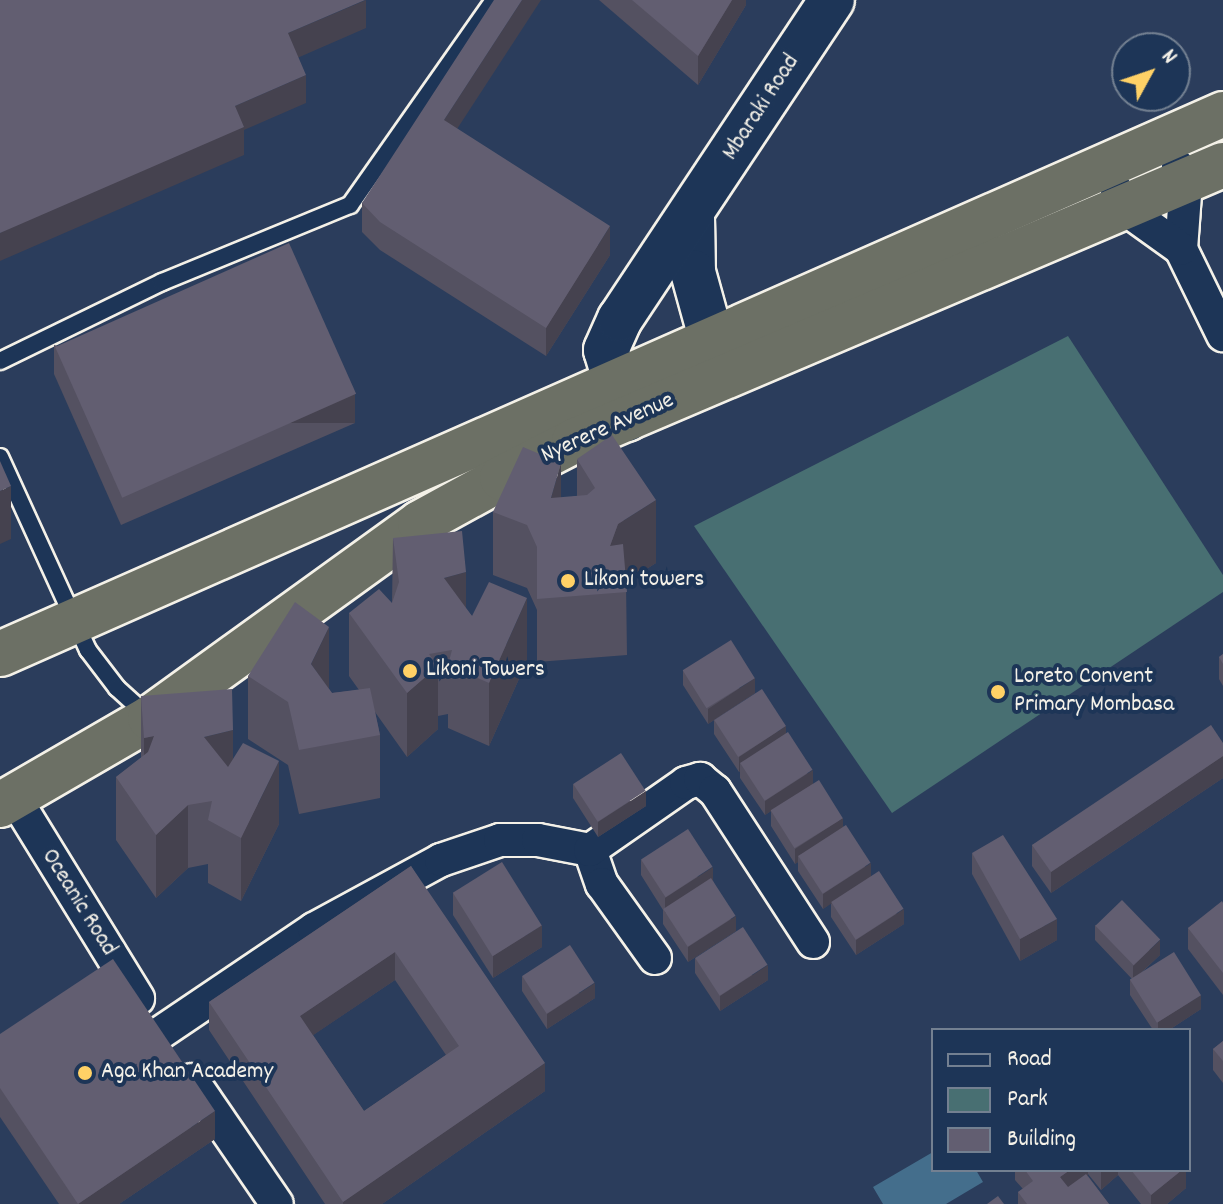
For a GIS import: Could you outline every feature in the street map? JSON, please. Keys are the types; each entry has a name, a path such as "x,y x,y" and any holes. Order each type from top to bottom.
{"highway":[{"name":"Nyerere Avenue","path":"0,654 71,619 622,401 718,359 1108,165 1223,114"},
{"name":"Nyerere Avenue","path":"718,359 1124,208 1204,173"},
{"name":"Nyerere Avenue","path":"8,803 150,718 420,523 526,465 622,401"}],"main road":[{"name":"Mbaraki Road","path":"622,401 606,350 637,289 692,217 832,0"},
{"path":"692,217 693,272 718,359"}],"street":[{"path":"1169,138 1204,173 1181,249"},
{"path":"1108,165 1124,208 1181,249 1223,335"},
{"path":"160,1033 314,929 441,860 500,840 538,840 590,850 686,783 700,779 715,791 813,942"},
{"name":"Oceanic Road","path":"8,803 277,1204"},
{"path":"590,850 602,884 655,958"}],"lane":[{"path":"0,361 162,282 350,205 494,0"},
{"path":"0,457 71,619 117,688 150,718"}],"green space":[{"path":"1068,336 1223,575 1223,592 892,813 694,526"}],"water":[{"path":"931,1153 931,1172 977,1172 983,1182 946,1204 883,1204 873,1187"}],"building":[{"path":"0,0 365,0 288,33 306,75 235,106 244,127 0,233"},
{"path":"494,0 522,0 444,120 610,226 546,328 380,222 362,203"},
{"path":"632,0 732,0 698,56"},
{"path":"289,243 356,394 122,498 55,347"},
{"path":"612,435 656,500 618,524 610,546 623,544 627,592 537,599 537,547 527,525 493,512 523,447 561,463 551,498 587,495 595,488 577,459"},
{"path":"0,461 11,486 0,491"},
{"path":"462,531 466,572 444,578 472,616 489,582 527,598 489,683 448,665 452,650 429,654 438,666 407,693 349,613 379,589 392,603 399,582 393,538"},
{"path":"295,602 329,627 311,664 332,693 370,688 380,735 299,750 288,702 248,676"},
{"path":"731,640 755,678 707,708 683,670"},
{"path":"232,689 233,730 204,737 228,767 243,743 279,761 241,838 208,820 212,801 188,805 156,835 116,777 148,752 154,736 144,738 141,696"},
{"path":"762,689 786,726 738,757 714,720"},
{"path":"1211,725 1223,743 1223,756 1051,872 1032,845"},
{"path":"788,732 813,770 765,801 740,763"},
{"path":"621,753 646,791 598,822 573,784"},
{"path":"819,780 843,818 795,848 771,810"},
{"path":"846,825 871,863 823,894 798,856"},
{"path":"688,829 713,867 666,897 641,859"},
{"path":"1003,835 1057,919 1020,939 972,853"},
{"path":"502,862 542,926 493,956 453,893"},
{"path":"411,866 545,1063 343,1202 209,1002","holes":["395,952 459,1046 364,1111 300,1016"]},
{"path":"879,871 904,909 856,940 831,902"},
{"path":"711,878 736,916 688,947 663,909"},
{"path":"1122,900 1160,940 1134,965 1095,926"},
{"path":"1223,903 1223,973 1188,928"},
{"path":"743,927 768,965 720,996 695,958"},
{"path":"570,945 595,983 547,1014 522,976"},
{"path":"1174,952 1201,995 1157,1023 1130,980"},
{"path":"113,959 215,1111 78,1204 0,1088 0,1034"},
{"path":"1223,1041 1223,1061 1213,1049"},
{"path":"1026,1172 1067,1172 1060,1177 1068,1187 1086,1174 1109,1204 1027,1204 1018,1192 1033,1181"},
{"path":"1133,1172 1180,1172 1151,1195"},
{"path":"998,1196 1004,1204 987,1204"}],"place":[{"name":"Likoni towers","path":"568,581"},
{"name":"Likoni Towers","path":"410,671"},
{"name":"Loreto Convent Primary Mombasa","path":"998,692"},
{"name":"Aga Khan Academy","path":"85,1073"}]}
